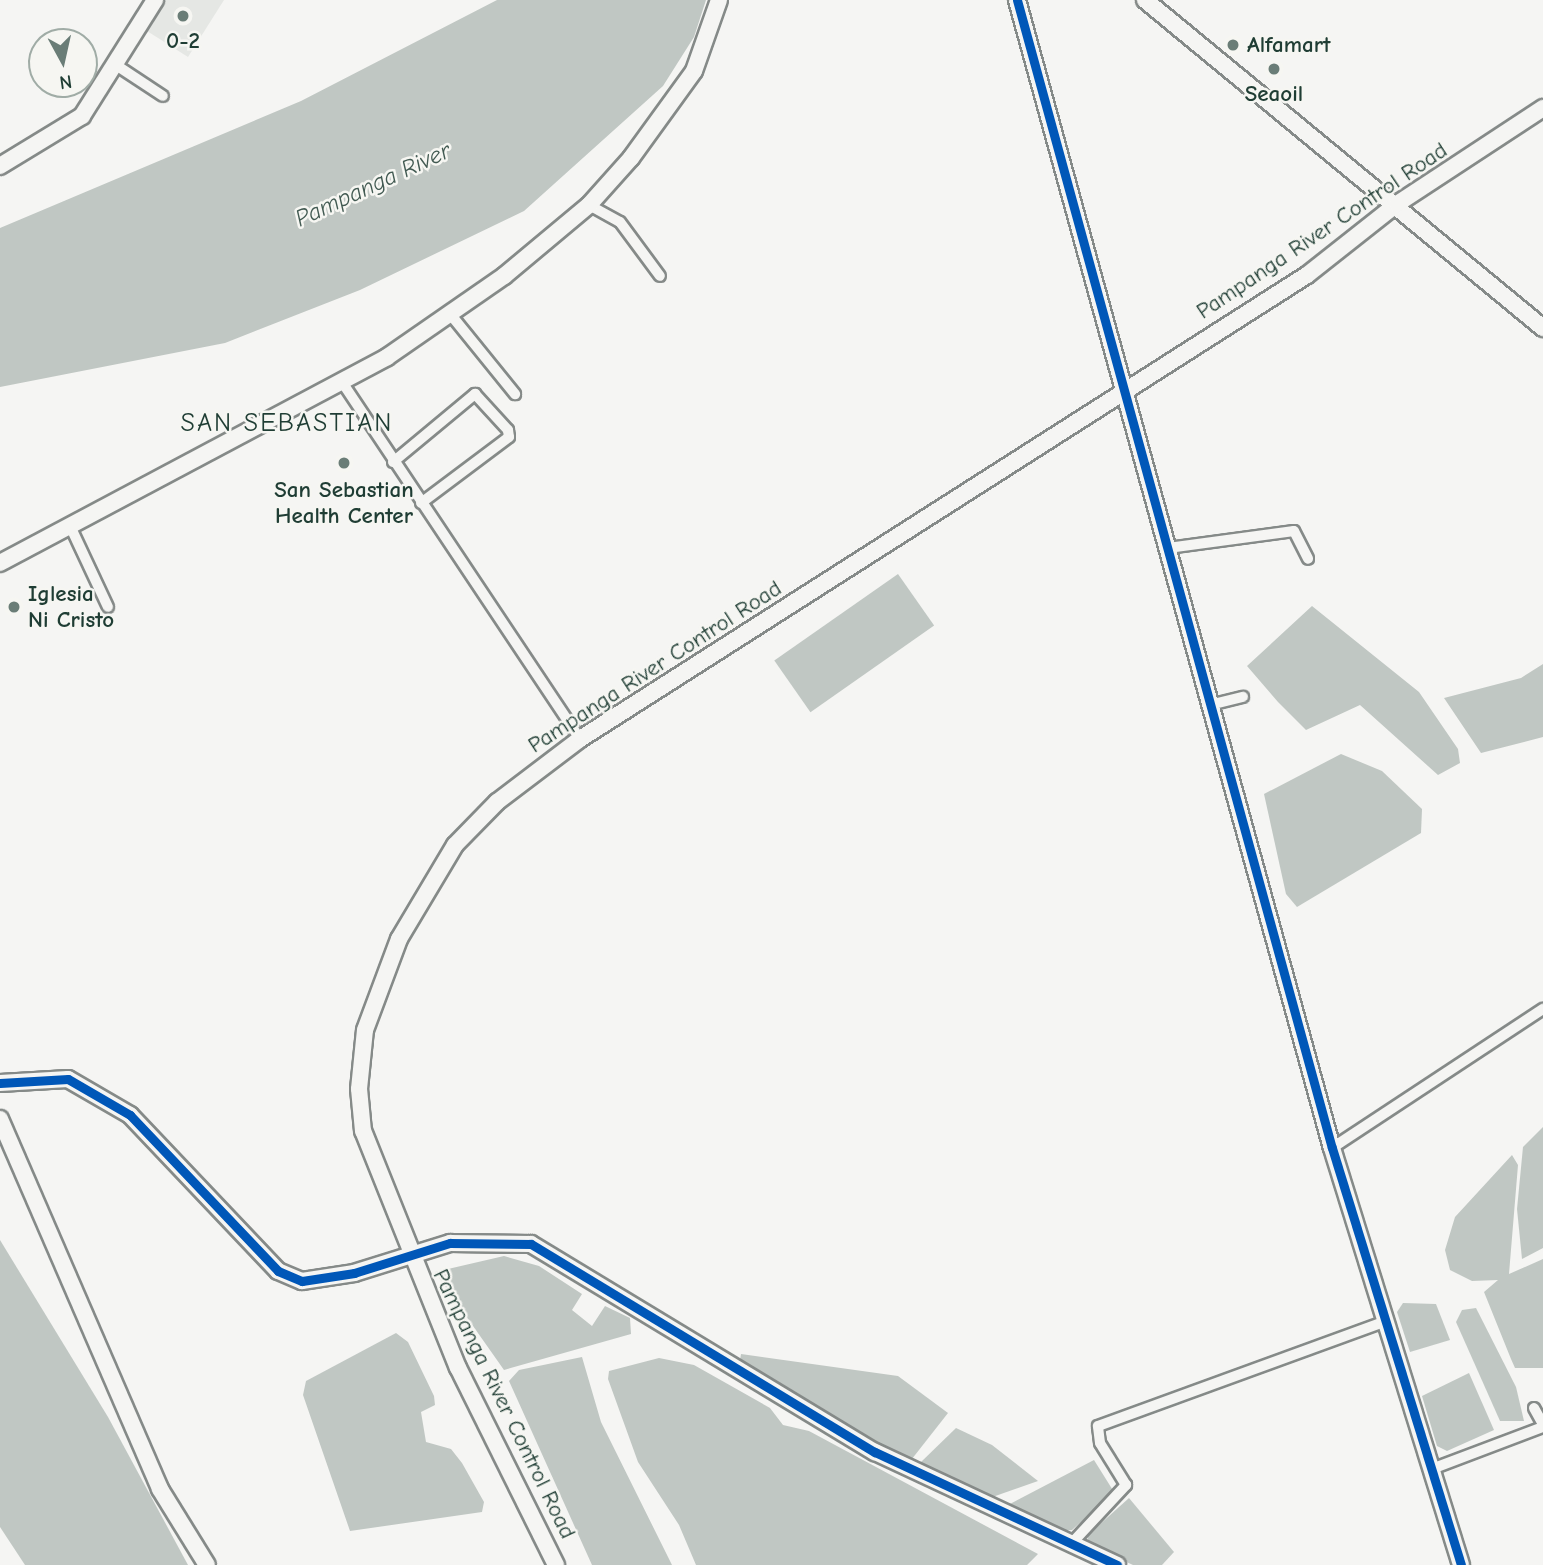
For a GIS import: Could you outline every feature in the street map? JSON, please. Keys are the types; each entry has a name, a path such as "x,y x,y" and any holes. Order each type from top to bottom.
{"street":[{"path":"0,166 82,116 155,0"},
{"path":"0,563 71,528 341,382 451,315 589,205 694,71 719,0"},
{"path":"1017,0 1332,1148 1429,1470 1461,1565"},
{"path":"1144,0 1397,204 1543,328"},
{"path":"116,65 163,96"},
{"name":"Pampanga River Control Road","path":"556,1565 408,1255 363,1130 359,1089 373,1006 398,939 455,845 497,802 580,739 1307,275 1397,204 1543,107"},
{"path":"589,205 620,222 660,276"},
{"path":"451,315 515,394"},
{"path":"341,382 580,739"},
{"path":"393,462 475,394 508,430 509,437 421,503"},
{"path":"71,528 108,607"},
{"path":"1168,548 1294,531 1308,559"},
{"path":"1210,705 1243,697"},
{"path":"1332,1148 1543,1009"},
{"path":"0,1083 68,1079 130,1115 290,1276 302,1281 354,1273 450,1243 531,1244 875,1452 1117,1565"},
{"path":"0,1119 160,1489 207,1565"},
{"path":"1071,1544 1126,1485 1100,1443 1098,1426 1384,1322"},
{"path":"1429,1470 1543,1426 1534,1408"}],"shaded area":[{"name":"0-2","path":"161,0 224,0 188,57 147,31"}],"water":[{"name":"Pampanga River","path":"497,0 706,0 694,37 663,86 524,211 360,290 225,343 0,387 0,228 301,101"},
{"path":"898,574 934,626 810,712 774,661"},
{"path":"1312,606 1419,692 1458,749 1460,763 1438,775 1360,705 1306,730 1278,702 1247,666"},
{"path":"1543,664 1543,737 1481,753 1444,698 1521,678"},
{"path":"1341,754 1382,771 1422,809 1421,833 1297,907 1286,894 1264,794"},
{"path":"1543,1127 1543,1248 1522,1259 1517,1209 1523,1147"},
{"path":"1512,1155 1518,1165 1509,1274 1543,1259 1543,1368 1515,1368 1484,1292 1498,1280 1472,1281 1450,1270 1445,1250 1455,1217"},
{"path":"0,1240 108,1417 188,1565 25,1565 0,1527"},
{"path":"504,1256 539,1266 582,1294 572,1310 592,1326 605,1306 630,1318 631,1334 504,1370 435,1272"},
{"path":"1403,1303 1436,1304 1450,1340 1410,1352 1397,1312"},
{"path":"1476,1308 1516,1387 1524,1421 1500,1421 1456,1322 1462,1310"},
{"path":"396,1333 408,1342 434,1396 435,1405 421,1412 426,1442 451,1449 484,1502 482,1512 350,1531 303,1395 306,1381"},
{"path":"741,1354 898,1376 948,1413 908,1464 739,1367"},
{"path":"582,1357 601,1422 672,1565 592,1565 509,1381 519,1370"},
{"path":"659,1358 694,1365 770,1408 783,1425 809,1431 1038,1554 1027,1565 696,1565 679,1525 638,1462 608,1379 609,1371"},
{"path":"1469,1373 1494,1430 1447,1451 1437,1446 1422,1396"},
{"path":"956,1428 992,1445 1038,1481 984,1500 924,1471 920,1463"},
{"path":"1094,1460 1114,1492 1072,1530 1060,1531 1006,1506"},
{"path":"1129,1498 1174,1552 1162,1565 1133,1565 1087,1544 1088,1535"}],"cycle path":[{"path":"1017,0 1332,1148 1461,1565"},
{"path":"0,1083 68,1079 130,1115 278,1271 302,1281 354,1273 450,1243 531,1244 875,1452 1117,1565"}],"place":[{"name":"0-2","path":"183,16"},
{"name":"Alfamart","path":"1233,45"},
{"name":"Seaoil","path":"1274,69"},
{"name":"San Sebastian Health Center","path":"344,463"},
{"name":"Iglesia Ni Cristo","path":"14,607"}],"district":[{"name":"SAN SEBASTIAN","path":"287,424"}]}
